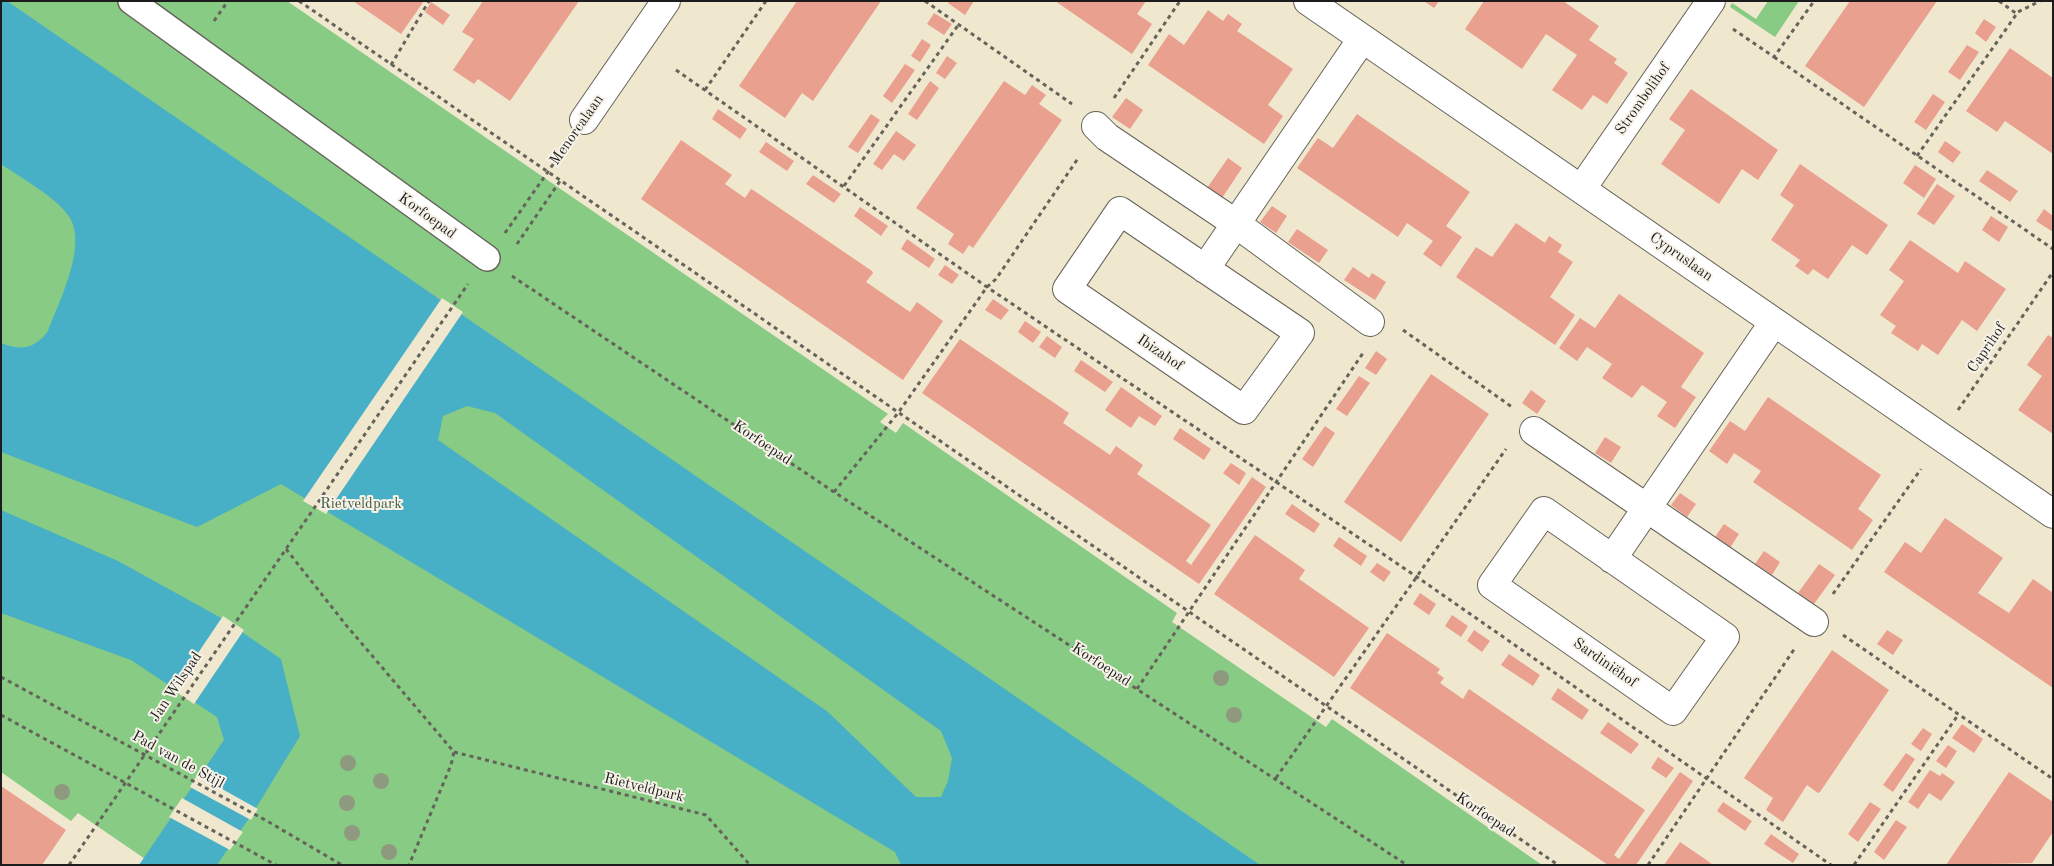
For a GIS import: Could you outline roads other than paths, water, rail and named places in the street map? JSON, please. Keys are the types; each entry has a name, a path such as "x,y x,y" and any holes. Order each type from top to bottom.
{"street":[{"name":"Korfoepad","path":"131,1 494,263"},
{"name":"Menorcalaan","path":"584,120 666,1"},
{"name":"Cypruslaan","path":"1308,1 2053,514"},
{"name":"Strombolihof","path":"1582,188 1708,5"},
{"path":"1206,269 1235,223 1362,39"},
{"path":"1096,126 1107,137 1235,223 1370,322"},
{"name":"Ibizahof","path":"1120,211 1206,269 1300,333 1244,410 1067,289 1120,211"},
{"path":"1612,558 1774,322"},
{"path":"1534,431 1814,622"},
{"name":"Sardiniëhof","path":"1544,511 1612,558 1725,637 1674,711 1492,585 1544,511"}],"water":[{"path":"1,1 7,1 1260,865 901,865 895,852 281,484 197,527 1,452 1,343 8,346 27,347 38,342 48,331 70,274 75,244 74,230 70,218 57,203 1,164","holes":["467,406 495,413 941,731 952,758 948,781 941,797 916,797 828,712 438,440 443,416"]},
{"path":"1,510 118,561 223,619 281,659 300,736 256,808 217,865 139,865 224,740 217,717 131,660 1,613"}],"park label":[{"name":"Rietveldpark","path":"361,504"}]}
